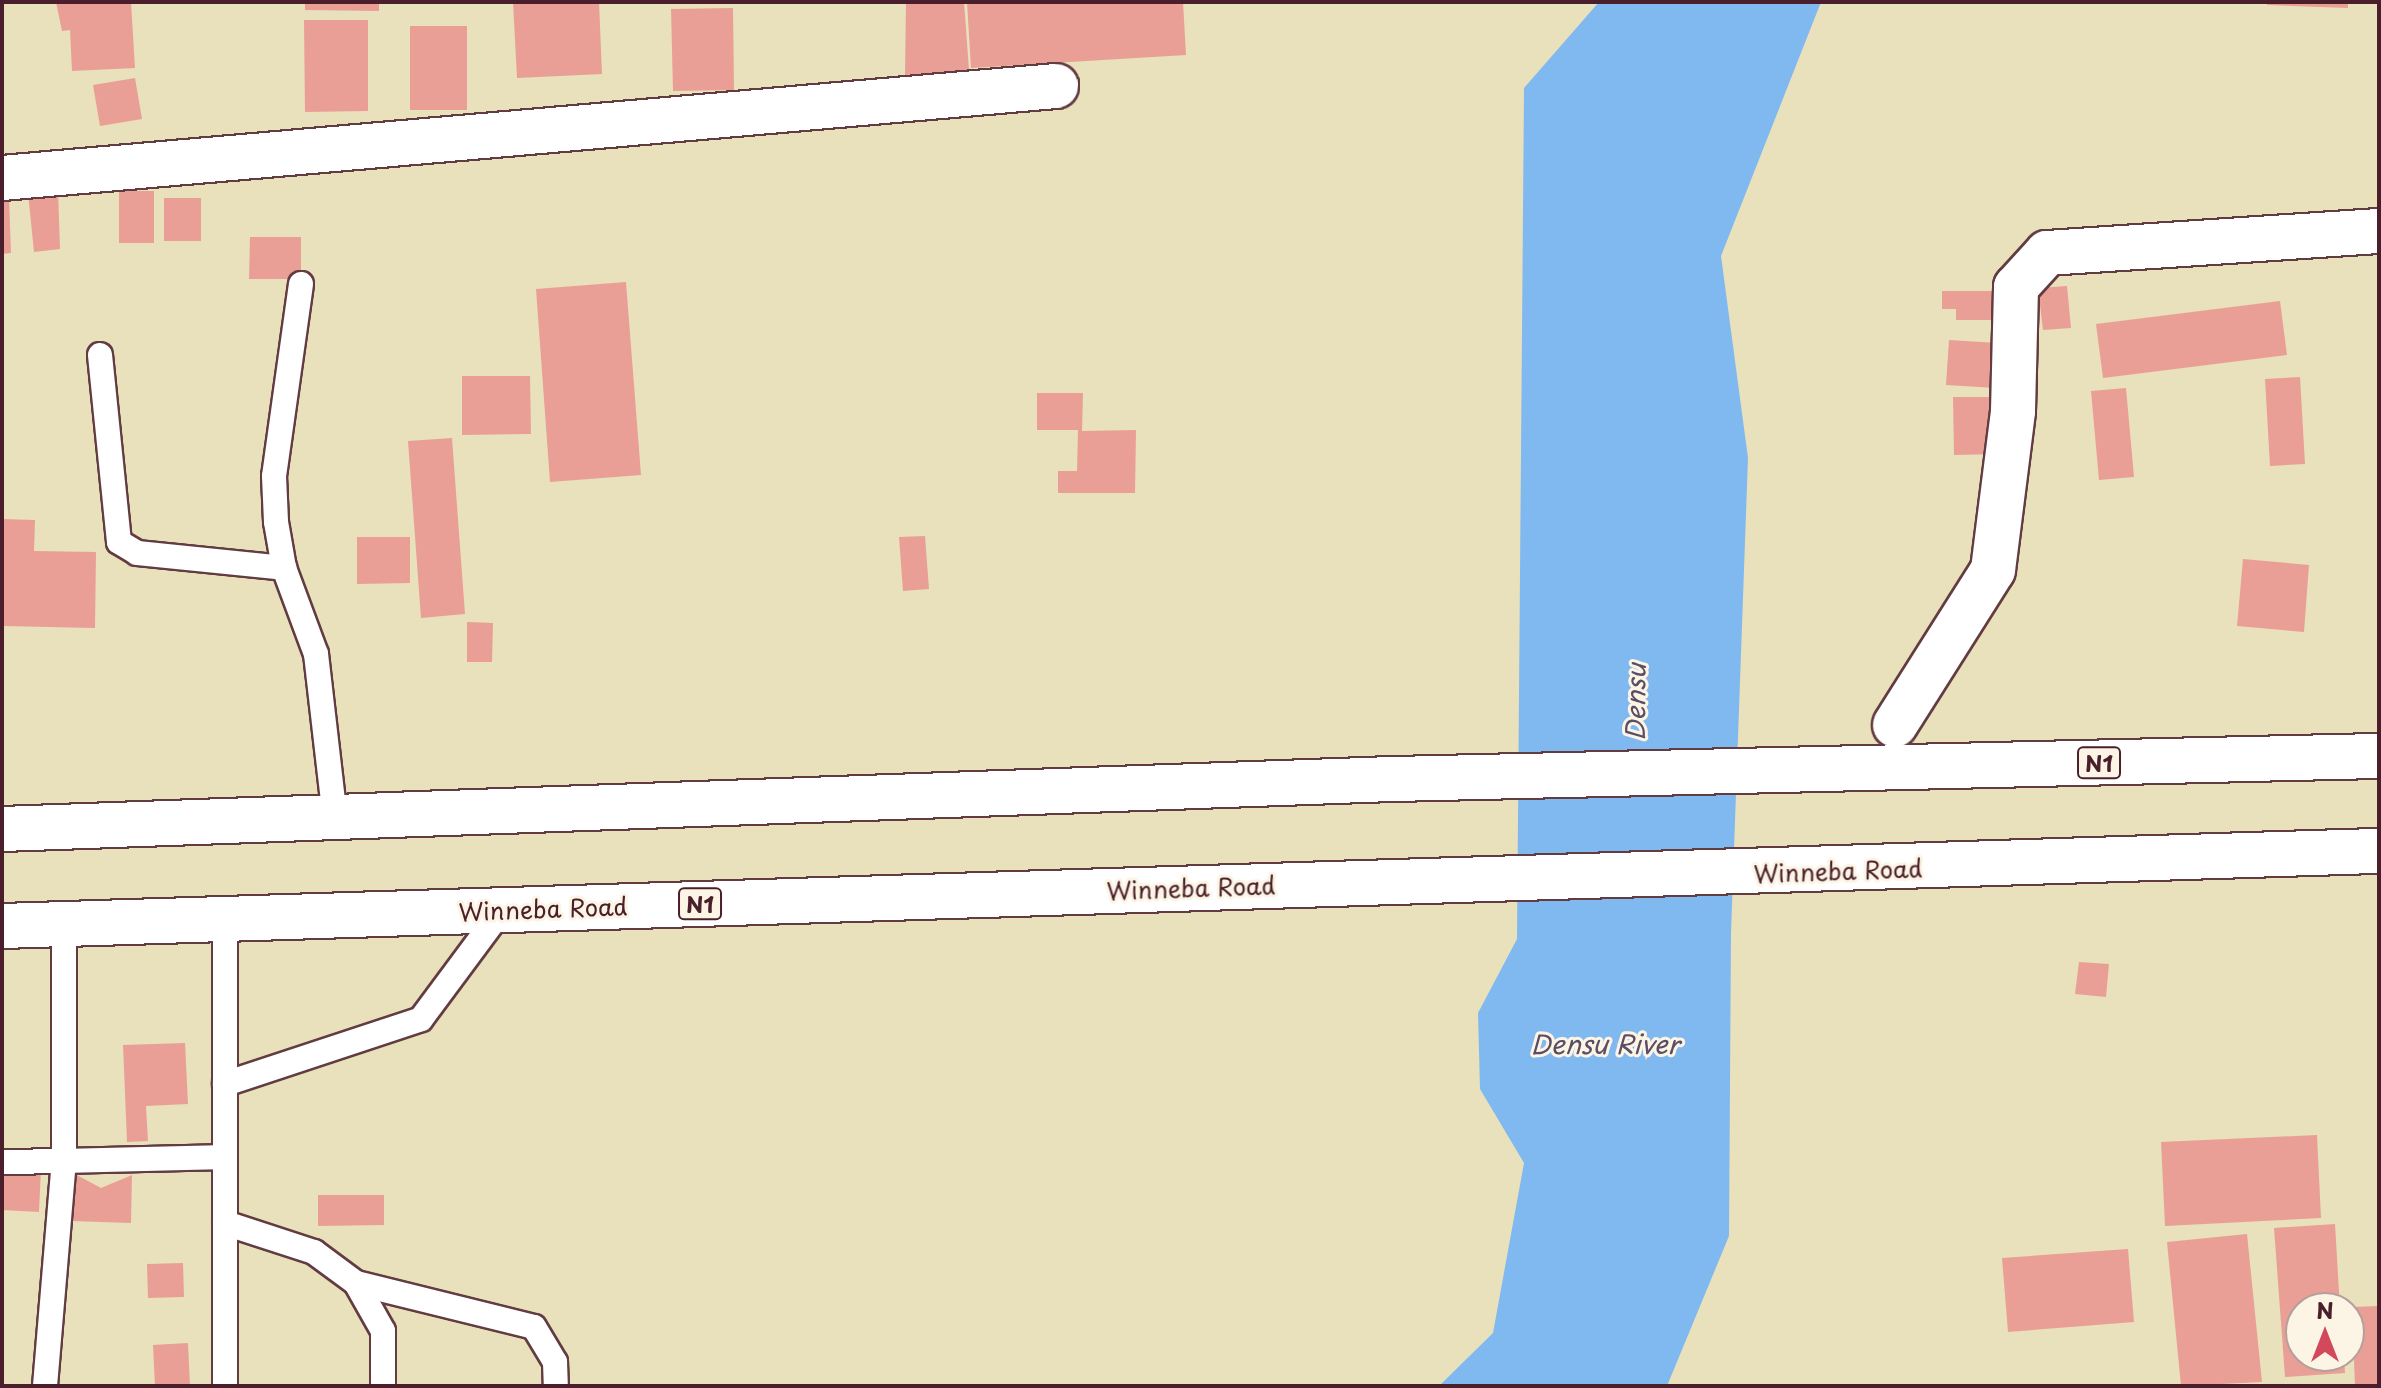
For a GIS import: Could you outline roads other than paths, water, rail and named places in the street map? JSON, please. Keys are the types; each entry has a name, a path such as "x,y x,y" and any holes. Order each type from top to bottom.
{"main road":[{"path":"2,178 1056,86"},
{"path":"1895,725 1993,570 2013,411 2016,287 2047,253 2379,231"},
{"name":"N1","path":"2,829 1394,779 2379,756"},
{"name":"Winneba Road","path":"2,926 1399,882 1823,872 2379,851"}],"lane":[{"path":"301,284 274,476 284,568 316,654 335,818"},
{"path":"100,355 119,542 137,553 284,568"},
{"path":"225,1084 421,1019 502,910"},
{"path":"225,918 225,1386"},
{"path":"45,1386 64,1161 64,924"},
{"path":"2,1162 225,1157"},
{"path":"225,1223 314,1252 356,1283 534,1327 555,1362 556,1386"},
{"path":"356,1283 383,1331 383,1386"}],"water":[{"name":"Densu River","path":"1599,2 1821,2 1721,256 1748,458 1731,933 1729,1236 1667,1386 1439,1386 1493,1333 1524,1163 1480,1089 1478,1013 1517,939 1524,88"}],"water label":[{"name":"Densu","path":"1635,702"}]}
